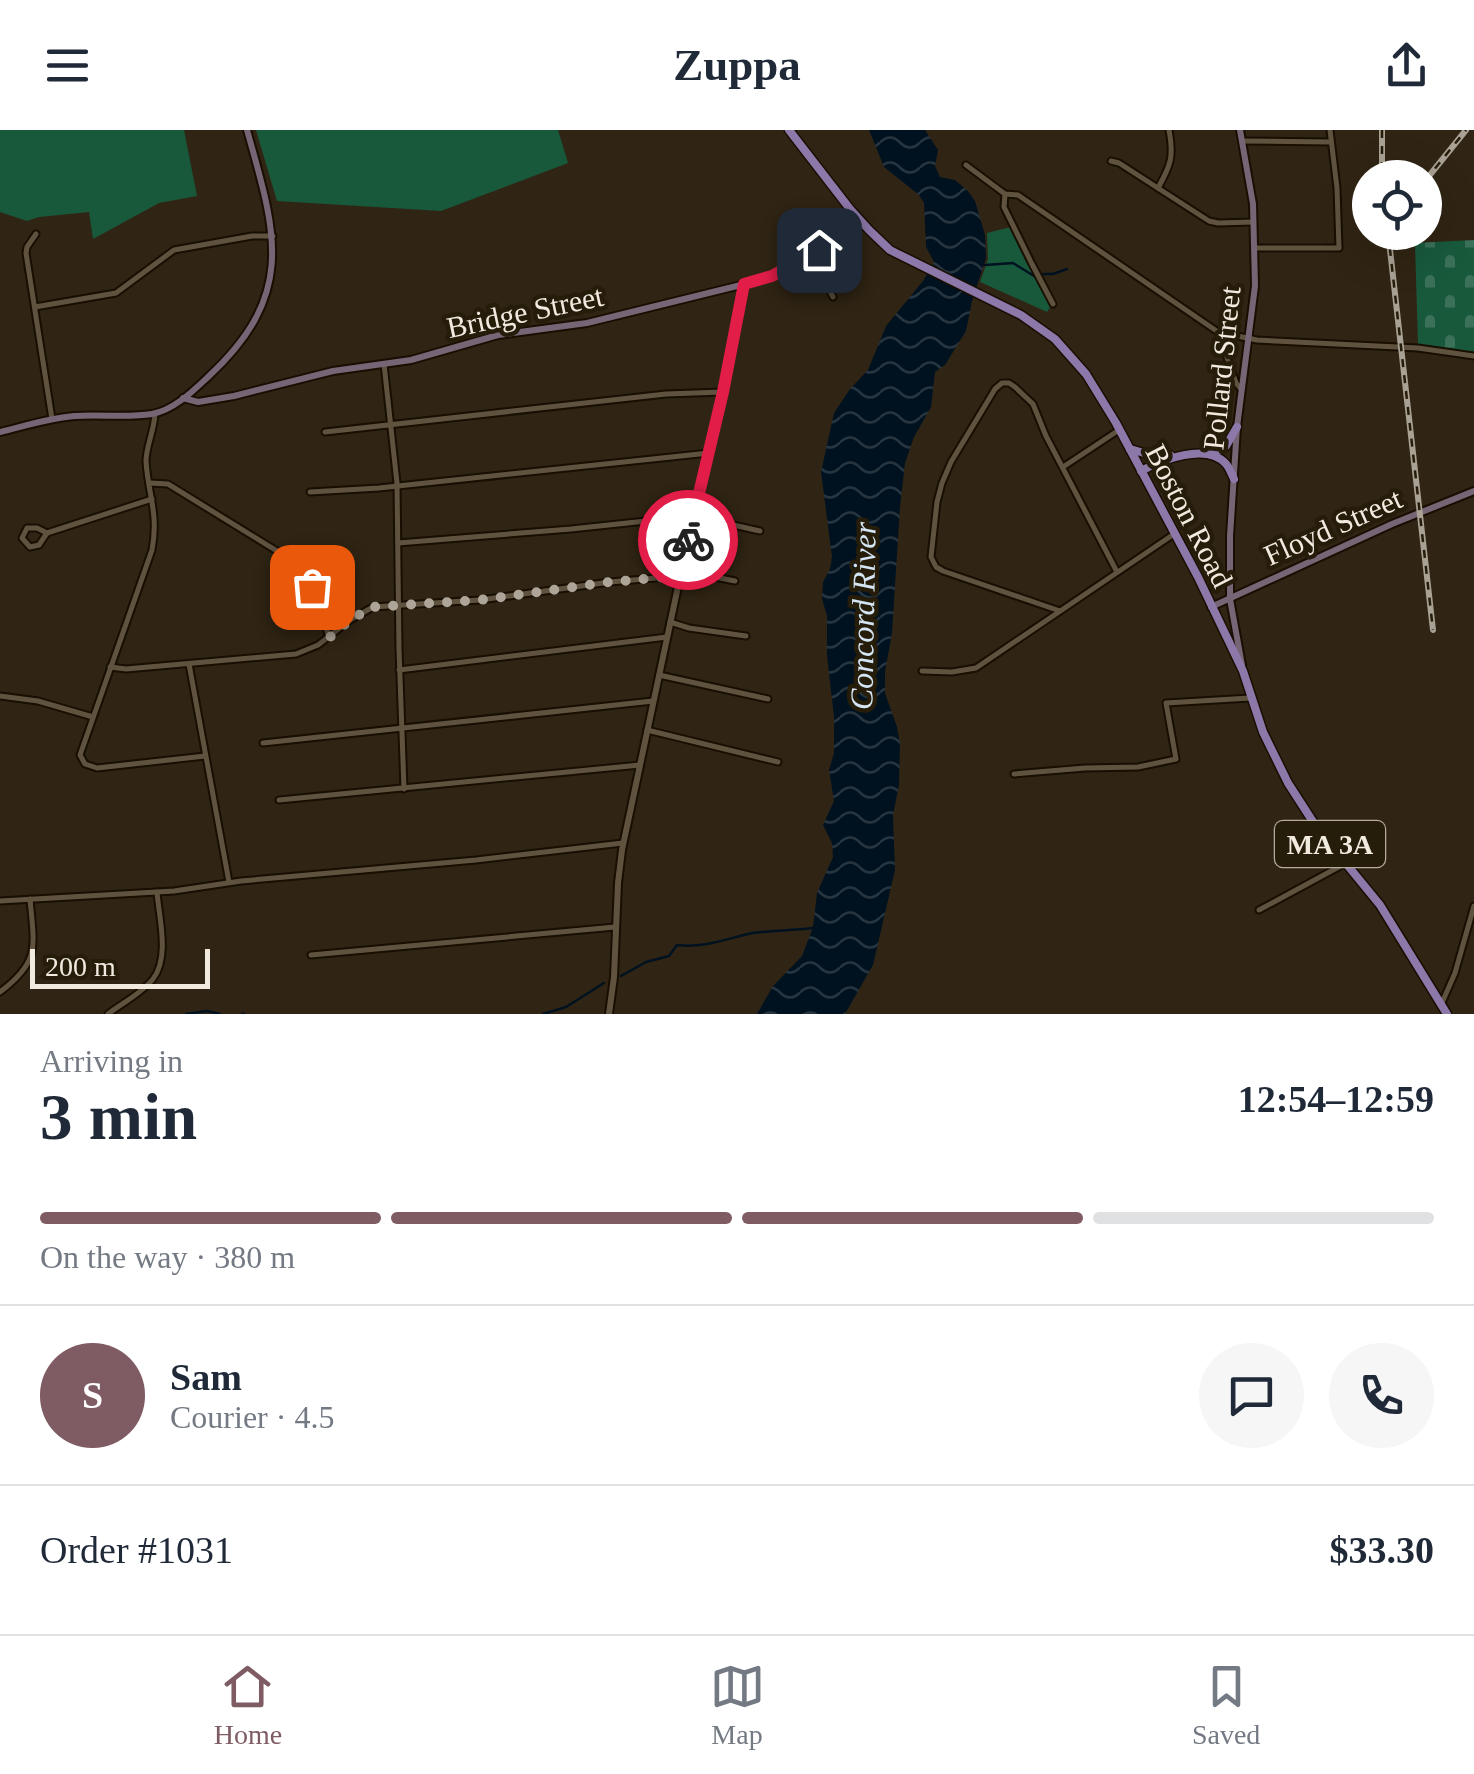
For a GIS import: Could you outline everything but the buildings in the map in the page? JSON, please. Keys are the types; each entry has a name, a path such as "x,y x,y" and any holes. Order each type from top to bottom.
{"main road":[{"path":"0,432 52,419 154,414 184,398 232,354 252,326 272,264 270,210 248,130"},
{"name":"Boston Road","path":"790,130 862,222 890,250 986,296 1042,329 1072,356 1098,391 1198,577 1288,783 1317,828 1380,905 1447,1014"},
{"name":"Pollard Street","path":"1240,130 1254,222 1254,286 1237,427 1230,579 1242,671"},
{"name":"Bridge Street","path":"184,398 212,400 330,372 411,360 498,336 587,323 744,284 772,276 862,222"},
{"path":"1208,455 1226,446 1237,427"},
{"path":"1129,448 1144,453 1216,457 1226,463 1234,478"},
{"path":"1141,471 1174,456"},
{"name":"Floyd Street","path":"1211,607 1474,491"},
{"path":"1230,579 1251,589"}],"street":[{"path":"1158,188 1170,167 1169,130"},
{"path":"1254,248 1339,248 1330,130"},
{"path":"1243,141 1331,142"},
{"path":"1111,161 1209,221 1254,222"},
{"path":"966,164 1005,194 1018,195 1218,332 1257,340 1418,348 1474,356"},
{"path":"1005,194 1004,207 1052,304"},
{"path":"36,234 26,250 52,419"},
{"path":"35,307 116,293 174,250 273,236"},
{"path":"811,255 834,297"},
{"path":"608,1014 623,842 744,284"},
{"path":"1218,332 1241,390"},
{"path":"384,364 397,486 404,789"},
{"path":"1060,611 943,571 934,563 937,502 945,473 1002,382 1015,387 1033,404 1118,572"},
{"path":"324,432 666,394 723,392"},
{"path":"154,414 146,459 156,518 152,550 81,750 83,762 97,768 205,756"},
{"path":"1063,467 1120,430"},
{"path":"310,492 709,453"},
{"path":"150,484 168,484 298,564 310,578 330,637"},
{"path":"46,533 27,528 22,538 30,548 39,545 46,533 152,499"},
{"path":"398,543 693,516 760,531"},
{"path":"922,671 976,668 1174,534"},
{"path":"110,666 124,670 296,654 318,645 373,607 480,600 681,573 735,581"},
{"path":"670,622 746,636"},
{"path":"400,670 667,637"},
{"path":"188,663 230,882"},
{"path":"658,675 768,699"},
{"path":"0,696 38,701 93,717"},
{"path":"1014,774 1138,767 1176,759 1166,703 1250,698"},
{"path":"263,743 653,702"},
{"path":"647,730 778,762"},
{"path":"279,800 640,765"},
{"path":"0,902 157,892 623,842"},
{"path":"1259,910 1346,863"},
{"path":"108,1014 151,982 160,968 157,892"},
{"path":"0,992 22,974 32,956 30,899"},
{"path":"1442,1005 1474,906"},
{"path":"312,955 615,927"}],"green space":[{"path":"0,130 184,130 197,196 159,203 93,239 89,212 27,221 0,212"},
{"path":"256,130 558,130 568,163 441,211 277,201"},
{"path":"1011,227 1050,307 1047,312 980,282 988,259 987,233"},
{"path":"1474,240 1474,352 1418,344 1415,250 1442,250 1442,242"}],"water":[{"name":"Concord River","path":"869,130 925,130 938,150 935,166 940,177 955,180 975,201 985,235 986,258 966,331 945,365 935,372 931,407 905,463 892,633 885,672 885,693 900,744 899,785 893,815 895,870 873,965 845,1014 757,1014 773,986 802,956 813,927 817,893 833,857 832,843 823,825 834,801 829,770 834,753 834,717 827,616 822,599 832,557 821,472 834,413 868,370 886,326 934,262 926,247 924,203 884,167"}],"waterway":[{"path":"985,265 1013,263 1034,276"},
{"path":"1043,274 1067,269"},
{"path":"621,976 646,962 669,956 677,945 812,928"},
{"path":"543,1014 566,1007 604,983"},
{"path":"186,1014 220,1014"}],"railway":[{"path":"1382,130 1382,160"},
{"path":"1442,160 1466,130"},
{"path":"1390,250 1433,630"}],"way so far":[{"path":"312,587 330,637 373,607 480,600 667,577 681,573 688,540"}],"route":[{"path":"688,540 744,284 772,276 819,250"}]}
